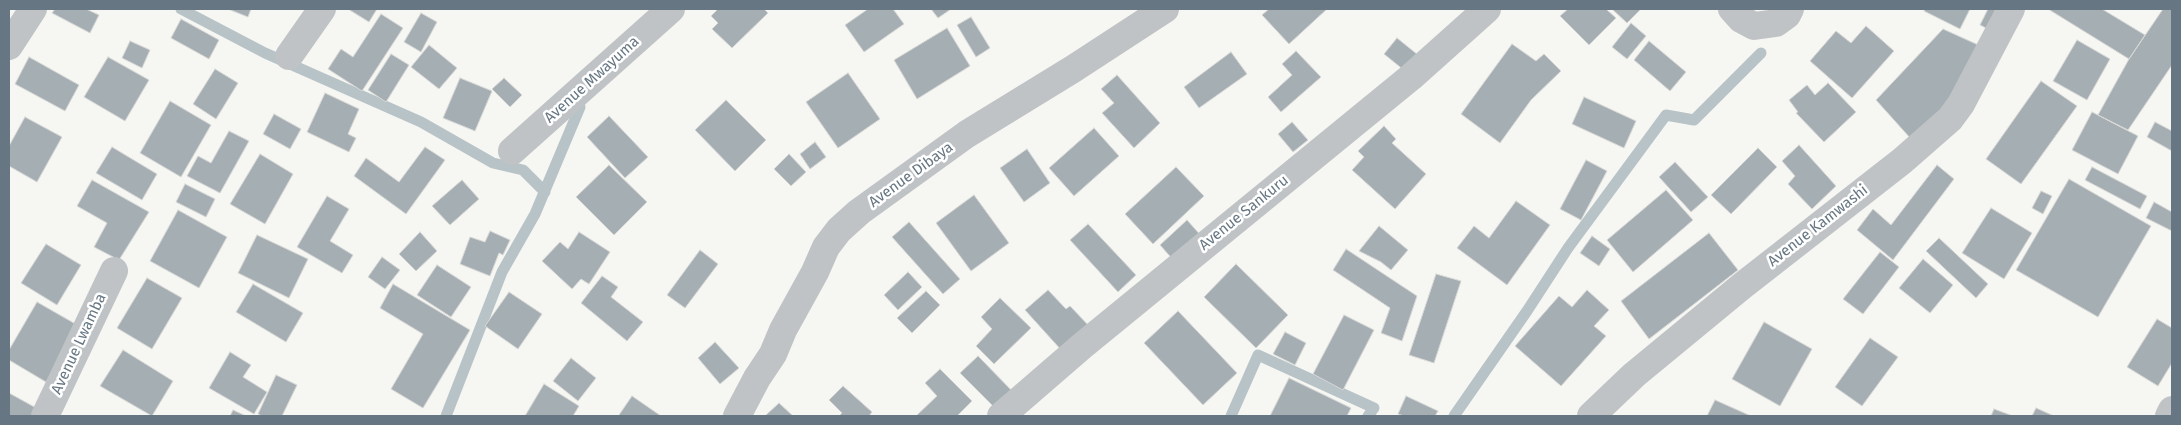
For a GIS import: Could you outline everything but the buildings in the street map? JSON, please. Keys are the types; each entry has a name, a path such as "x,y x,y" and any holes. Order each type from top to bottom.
{"street":[{"path":"9,46 33,9"},
{"path":"289,56 322,9"},
{"name":"Avenue Mwayuma","path":"512,151 671,9"},
{"name":"Avenue Dibaya","path":"737,416 757,378 773,354 783,330 826,248 839,230 859,212 967,134 1165,9"},
{"name":"Avenue Sankuru","path":"1001,416 1082,346 1418,70 1487,9"},
{"path":"1732,9 1741,19 1754,26 1776,23 1787,15 1790,9"},
{"name":"Avenue Kamwashi","path":"1591,416 1634,375 1742,286 1902,161 1950,118 1961,104 2011,9"},
{"name":"Avenue Lwamba","path":"45,416 114,272"},
{"path":"2169,416 2172,410"}],"waterway":[{"path":"181,9 265,53 421,122 493,163 523,170 545,192"},
{"path":"1454,416 1568,248 1666,115 1694,120 1761,53"},
{"path":"446,416 502,272 535,214 580,107"},
{"path":"1231,416 1258,355 1374,408 1368,416"}]}
